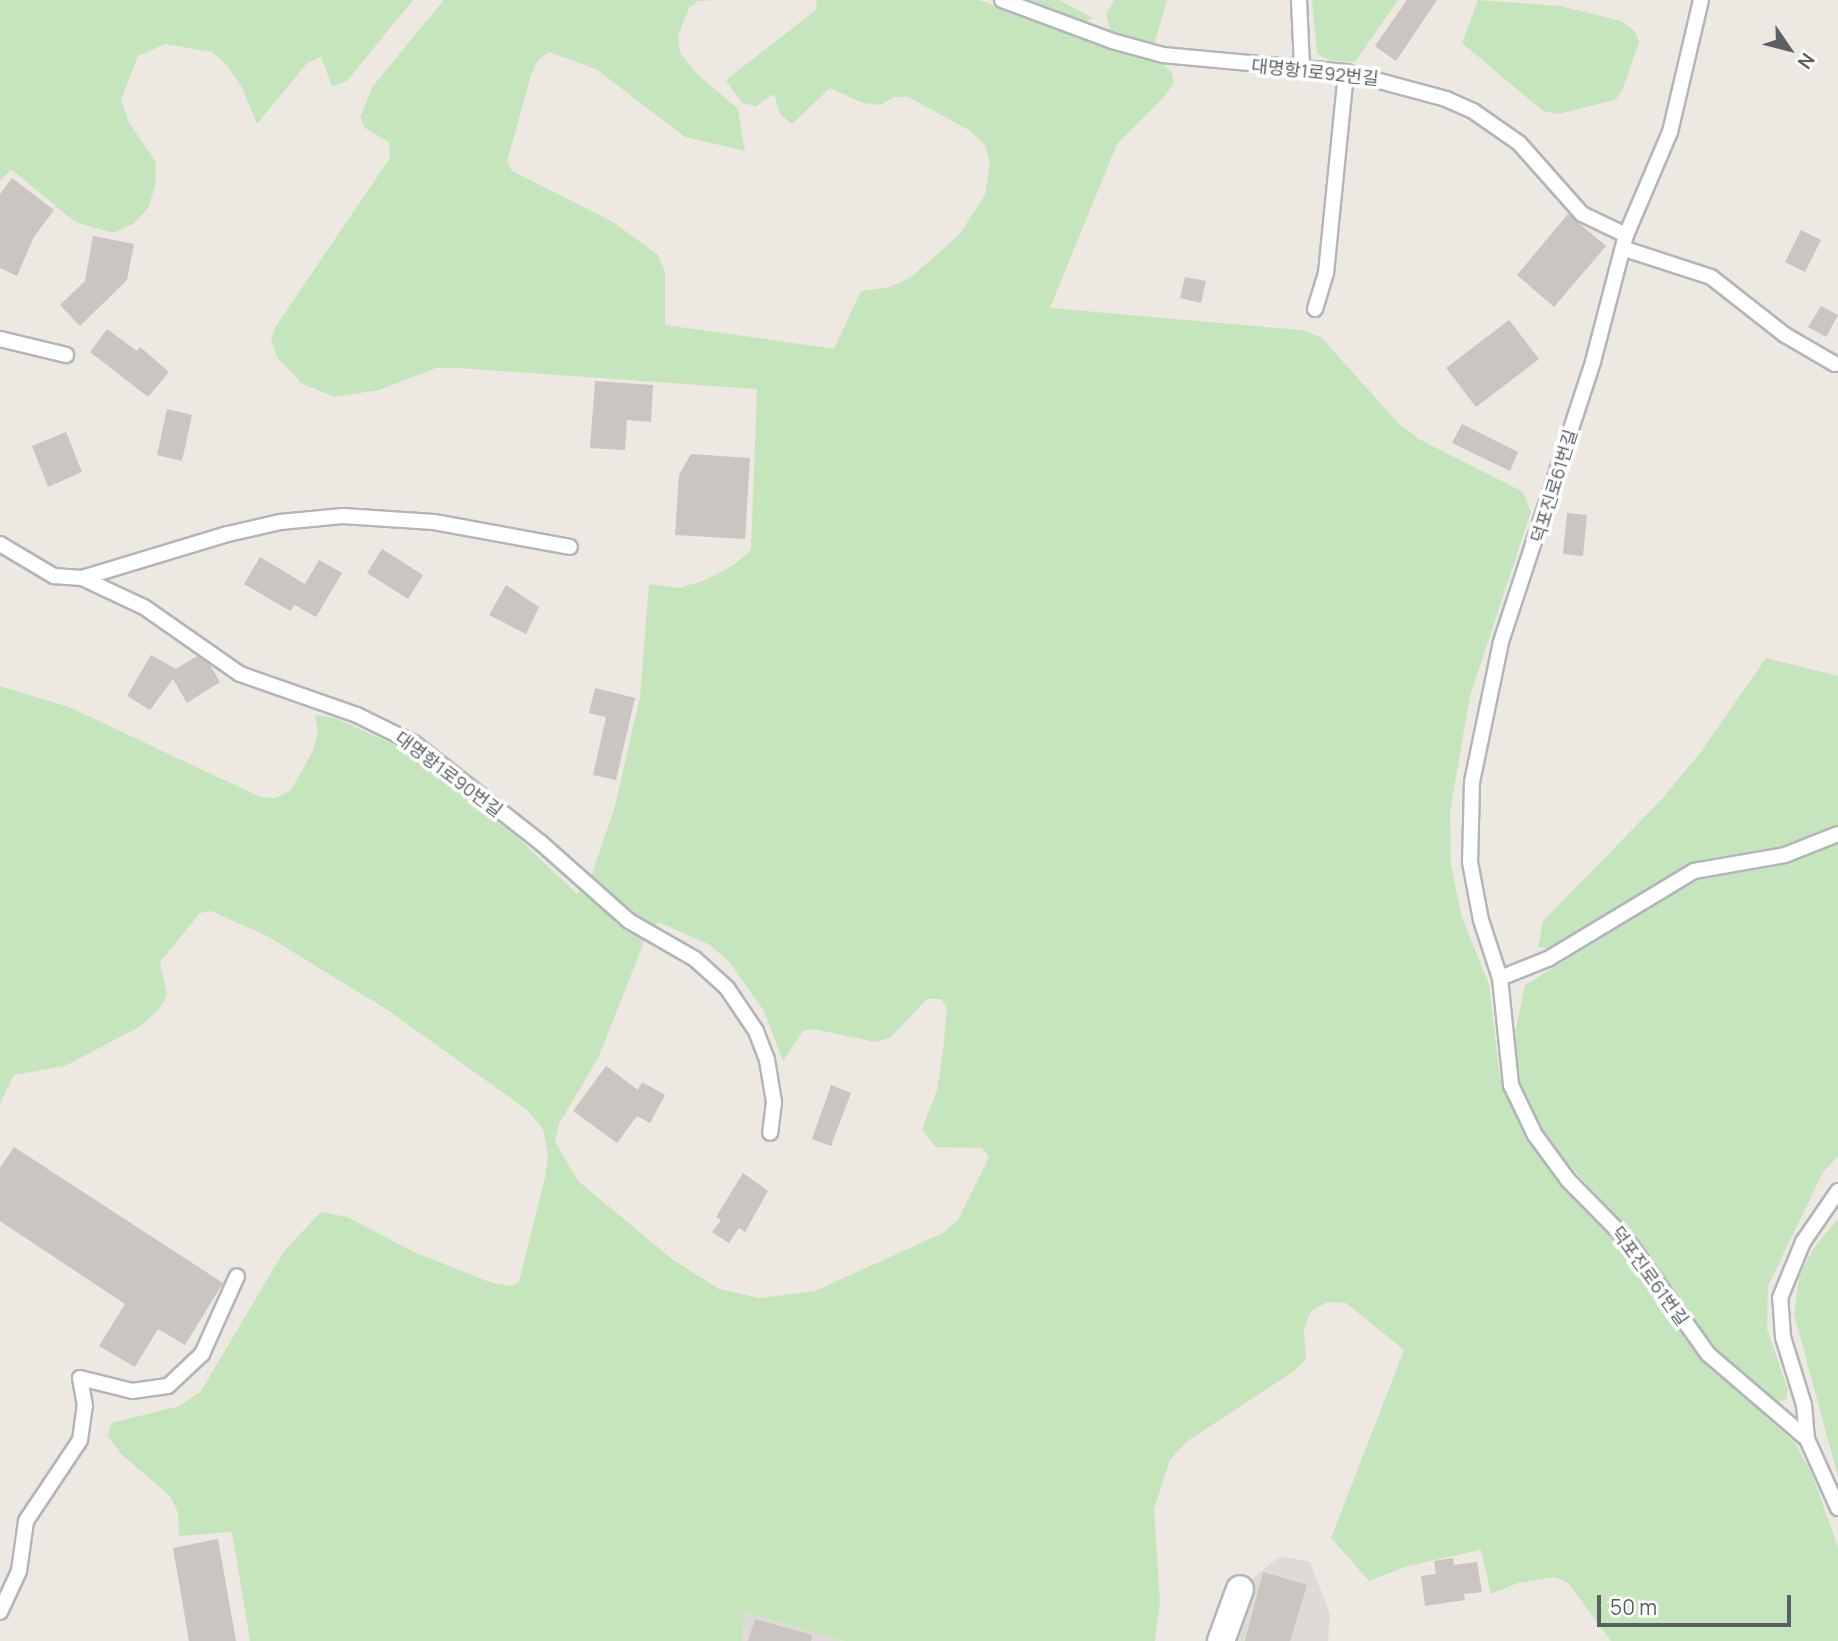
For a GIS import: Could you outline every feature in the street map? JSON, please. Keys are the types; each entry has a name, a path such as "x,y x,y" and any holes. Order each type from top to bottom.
{"street":[{"path":"1221,1641 1240,1589"}],"lane":[{"name":"대명항1로92번길","path":"1002,0 1112,41 1163,55 1346,72 1415,88 1473,111 1519,143 1582,214 1626,242 1711,277 1785,335 1835,364"},
{"path":"1299,0 1302,68"},
{"name":"덕포진로61번길","path":"1701,0 1670,132 1626,242 1543,525 1501,642 1472,782 1474,890 1500,978 1511,1085 1548,1155 1627,1240 1708,1354 1807,1439 1838,1508"},
{"path":"1315,309 1326,272 1346,72"},
{"path":"0,339 66,355"},
{"path":"82,578 241,531 343,516 434,522 570,547"},
{"name":"대명항1로90번길","path":"0,544 54,576 82,578 144,607 240,674 357,715 414,743 540,842 629,921 713,974 741,1007 767,1060 774,1102 769,1133"},
{"path":"1500,978 1548,959 1694,871 1785,855 1838,834"},
{"path":"1807,1439 1804,1405 1781,1328 1780,1298 1803,1242 1838,1191"},
{"path":"0,1612 19,1571 26,1521 80,1440 85,1406 80,1378 132,1391 168,1386 202,1354 237,1276"}],"shaded area":[{"path":"1280,1556 1310,1562 1330,1614 1328,1641 1222,1641 1240,1589"},
{"path":"742,1612 844,1641 742,1641"}],"green space":[{"path":"0,0 413,0 347,81 332,86 321,57 307,63 257,124 242,88 226,64 212,52 165,44 138,56 121,100 129,123 156,162 155,187 148,208 133,224 113,233 75,222 11,169 0,181"},
{"path":"444,0 719,0 698,1 689,8 678,36 680,53 697,74 738,109 745,151 685,137 596,69 549,52 539,59 532,72 507,161 512,171 613,222 658,255 665,272 665,325 834,349 861,291 890,287 910,278 959,235 985,195 990,162 985,145 969,130 908,97 894,97 880,105 863,103 830,88 792,124 780,114 774,94 756,106 742,103 726,80 817,9 816,0 979,0 1106,47 1159,61 1172,72 1174,83 1163,98 1117,144 1050,308 1301,330 1321,337 1398,423 1419,439 1523,492 1531,512 1470,696 1450,811 1451,866 1462,918 1489,984 1500,1078 1523,1130 1554,1177 1612,1236 1701,1358 1795,1443 1812,1474 1838,1547 1838,1641 1611,1641 1568,1583 1555,1577 1518,1583 1491,1594 1481,1550 1407,1566 1369,1581 1331,1538 1404,1350 1346,1303 1328,1302 1311,1311 1304,1329 1306,1359 1293,1372 1186,1442 1170,1460 1154,1509 1160,1602 1155,1641 844,1641 743,1612 742,1641 250,1641 232,1532 179,1536 178,1513 170,1496 121,1454 108,1436 111,1423 180,1406 201,1391 284,1251 321,1212 347,1217 414,1252 492,1283 512,1286 519,1282 545,1178 548,1156 543,1129 527,1110 389,1011 267,936 211,911 200,913 160,962 167,995 159,1009 139,1027 65,1066 14,1075 0,1103 0,686 69,707 260,797 276,798 291,790 313,751 318,731 315,715 335,718 404,749 517,837 577,894 591,877 615,806 640,697 649,584 678,588 703,581 734,565 751,550 757,389 436,368 379,390 334,397 301,383 277,357 271,338 276,326 390,158 389,142 365,128 360,117 373,86","holes":["658,922 710,945 730,963 764,1011 783,1061 803,1031 814,1029 875,1042 890,1038 927,999 941,999 947,1008 943,1052 937,1090 922,1129 935,1147 982,1148 989,1157 958,1220 943,1233 815,1291 760,1298 719,1289 672,1259 578,1181 555,1142 559,1124 599,1056 644,942"]},
{"path":"1018,0 1059,0 1093,18 1083,24"},
{"path":"1114,0 1167,0 1154,46 1111,33 1106,14"},
{"path":"1312,0 1398,0 1355,62 1329,60 1317,54"},
{"path":"1478,0 1560,6 1621,21 1635,31 1639,42 1622,91 1615,100 1558,114 1543,111 1462,43"},
{"path":"1766,658 1838,676 1838,1156 1823,1172 1768,1286 1767,1329 1788,1390 1786,1400 1778,1401 1734,1370 1711,1347 1643,1248 1544,1136 1513,1073 1513,1042 1525,985 1589,946 1651,896 1551,949 1538,947 1543,921 1661,800 1700,753"},
{"path":"1838,1219 1838,1477 1794,1314 1800,1274 1813,1249"}],"building":[{"path":"1407,0 1437,0 1396,61 1375,46"},
{"path":"12,178 54,210 34,237 17,276 0,268 0,194"},
{"path":"1568,214 1606,246 1554,307 1517,275"},
{"path":"1801,230 1821,240 1805,272 1785,262"},
{"path":"93,236 134,244 127,280 80,326 60,305 85,281"},
{"path":"1185,277 1206,281 1201,303 1180,298"},
{"path":"1821,306 1838,315 1826,337 1808,327"},
{"path":"1509,320 1539,359 1476,407 1446,368"},
{"path":"107,329 137,351 140,347 169,372 148,397 90,352"},
{"path":"595,381 653,385 651,422 627,420 625,450 590,448"},
{"path":"167,409 192,415 182,461 157,455"},
{"path":"1462,424 1518,452 1510,471 1452,443"},
{"path":"66,432 82,472 48,487 32,446"},
{"path":"691,454 750,458 745,539 675,535 679,475"},
{"path":"1567,513 1587,515 1583,556 1563,554"},
{"path":"382,549 423,575 408,599 367,573"},
{"path":"260,557 305,584 319,560 342,573 316,617 295,605 290,611 244,584"},
{"path":"506,585 539,607 526,634 489,615"},
{"path":"151,655 176,669 197,656 210,665 220,682 187,703 173,679 150,710 127,696"},
{"path":"595,688 635,698 616,780 593,775 606,717 589,713"},
{"path":"606,1066 638,1090 642,1082 665,1095 650,1123 637,1116 617,1143 573,1111"},
{"path":"831,1085 851,1093 831,1146 812,1139"},
{"path":"14,1147 223,1283 185,1345 158,1329 135,1367 99,1346 125,1304 0,1221 0,1168"},
{"path":"743,1173 768,1191 745,1232 739,1228 729,1243 712,1232 721,1220 716,1217"},
{"path":"218,1539 236,1641 189,1641 173,1548"},
{"path":"1453,1558 1454,1565 1477,1562 1482,1592 1464,1594 1465,1600 1425,1606 1421,1576 1436,1574 1434,1561"},
{"path":"1263,1572 1307,1585 1290,1641 1245,1641"},
{"path":"755,1619 812,1635 811,1641 748,1641"}]}
